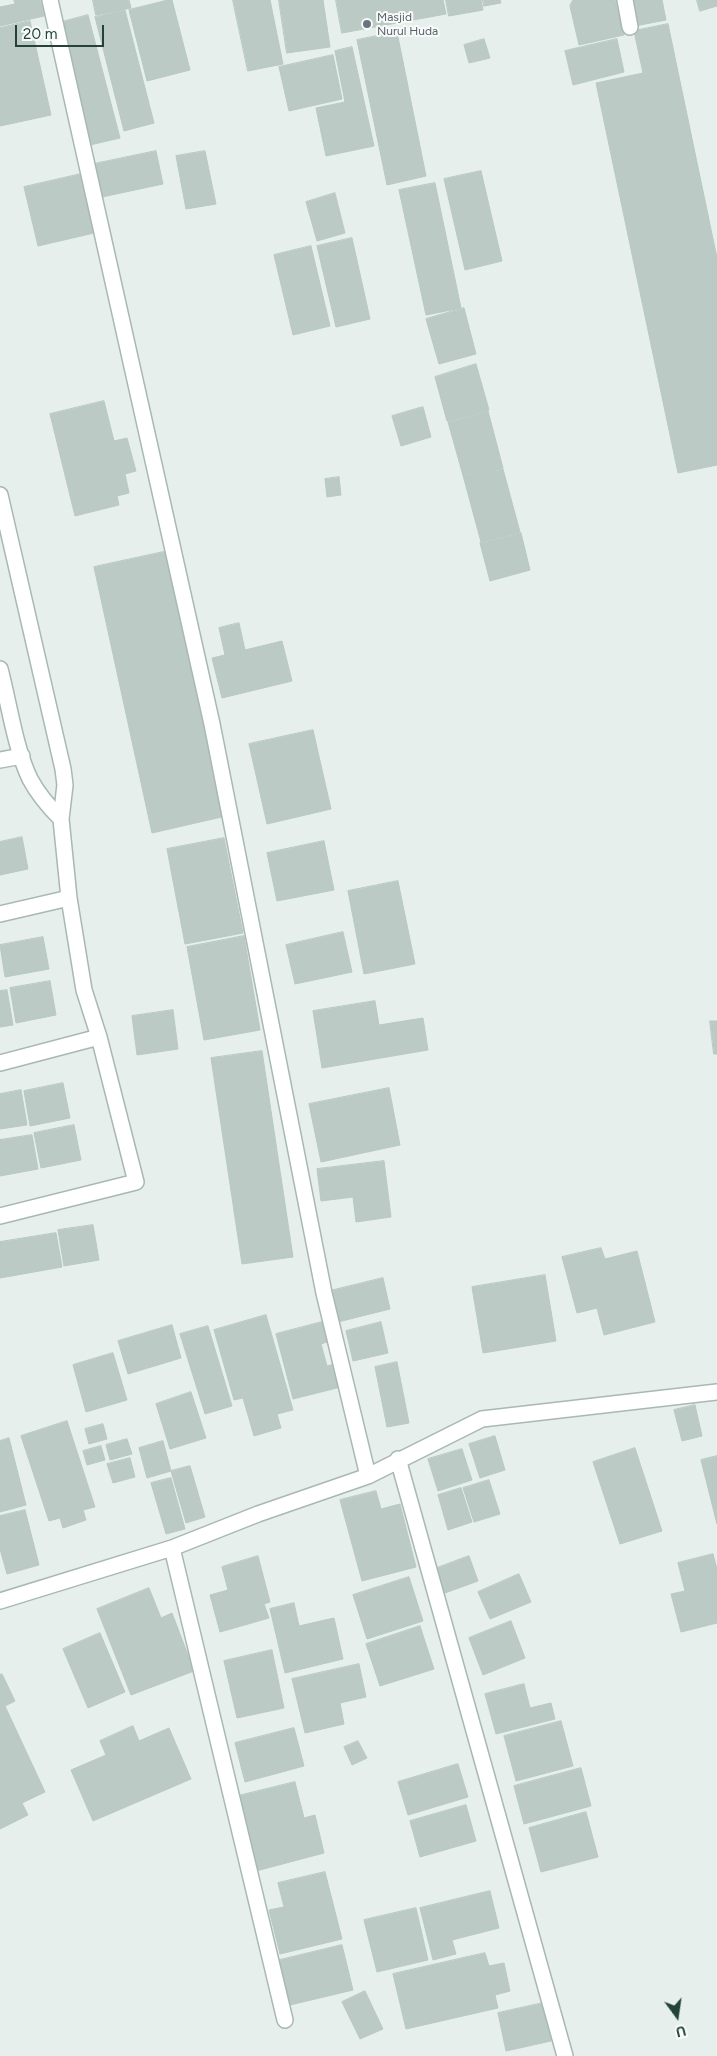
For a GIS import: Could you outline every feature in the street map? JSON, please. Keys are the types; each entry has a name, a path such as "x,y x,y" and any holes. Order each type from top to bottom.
{"street":[{"path":"50,0 212,724 324,1293 368,1476"},
{"path":"625,0 630,27"},
{"path":"0,495 63,770 65,785 61,819 69,898 84,990 99,1037 136,1182 0,1216"},
{"path":"0,669 22,756 30,778 37,790 61,819"},
{"path":"0,760 22,756"},
{"path":"0,914 69,898"},
{"path":"0,1063 99,1037"},
{"path":"0,1601 172,1548 258,1514 368,1476 398,1459 482,1419 717,1392"},
{"path":"398,1459 565,2056"},
{"path":"172,1548 285,2020"}],"building":[{"path":"14,0 40,0 44,16 0,26 0,7 15,4"},
{"path":"93,0 129,0 131,8 96,15"},
{"path":"172,0 190,70 147,81 129,10"},
{"path":"233,0 270,0 283,64 248,71"},
{"path":"279,0 323,0 330,47 287,53"},
{"name":"Masjid Nurul Huda","path":"336,0 443,0 446,14 342,33"},
{"path":"446,0 481,0 483,10 449,16"},
{"path":"483,0 500,0 501,3 484,6"},
{"path":"573,0 615,0 624,35 579,45 570,6"},
{"path":"630,0 662,0 666,20 635,26"},
{"path":"697,0 717,0 717,6 700,11"},
{"path":"125,10 154,123 124,131 95,17"},
{"path":"88,15 120,138 90,145 58,23"},
{"path":"30,21 51,115 0,126 0,28"},
{"path":"668,24 717,258 717,465 678,473 596,83 643,73 634,31"},
{"path":"397,32 426,176 387,185 357,40"},
{"path":"484,39 490,58 469,63 464,45"},
{"path":"617,39 624,72 573,85 565,51"},
{"path":"352,47 374,146 326,156 316,108 345,102 335,51"},
{"path":"333,55 342,99 289,111 279,67"},
{"path":"156,151 163,184 102,197 94,164"},
{"path":"205,151 216,204 186,209 176,156"},
{"path":"481,171 502,261 465,270 444,179"},
{"path":"81,174 94,233 38,246 24,187"},
{"path":"435,183 461,308 426,315 399,190"},
{"path":"335,193 345,233 317,241 306,202"},
{"path":"352,238 370,319 336,327 317,246"},
{"path":"311,246 330,326 293,335 274,255"},
{"path":"464,308 476,354 439,364 426,319"},
{"path":"476,364 489,410 447,421 435,377"},
{"path":"104,401 114,441 127,438 136,471 125,474 129,493 117,496 119,505 75,516 50,414"},
{"path":"423,407 431,437 401,446 392,416"},
{"path":"488,411 503,468 464,479 448,422"},
{"path":"503,469 520,532 481,542 464,479"},
{"path":"339,477 341,495 327,497 325,479"},
{"path":"521,533 530,570 490,581 480,543"},
{"path":"168,551 226,816 152,833 94,567"},
{"path":"239,623 245,650 282,641 292,681 222,698 212,658 225,655 219,628"},
{"path":"313,730 331,809 267,824 249,744"},
{"path":"22,837 28,869 0,875 0,842"},
{"path":"224,838 243,933 185,944 167,849"},
{"path":"324,841 334,890 277,901 267,853"},
{"path":"398,881 415,964 364,974 348,891"},
{"path":"343,932 352,972 295,984 286,945"},
{"path":"244,936 260,1030 204,1040 187,947"},
{"path":"43,937 49,969 5,977 0,945"},
{"path":"50,981 56,1015 16,1023 10,988"},
{"path":"7,990 13,1025 0,1027 0,991"},
{"path":"375,1001 379,1025 423,1018 428,1050 322,1068 313,1011"},
{"path":"173,1010 178,1049 137,1055 132,1016"},
{"path":"710,1021 717,1021 717,1054 714,1054"},
{"path":"262,1051 293,1257 242,1264 211,1058"},
{"path":"63,1083 70,1118 30,1126 24,1091"},
{"path":"389,1088 400,1145 321,1162 309,1104"},
{"path":"21,1090 27,1125 0,1129 0,1094"},
{"path":"74,1125 81,1160 41,1168 34,1133"},
{"path":"32,1135 38,1169 0,1176 0,1140"},
{"path":"384,1161 391,1217 356,1222 353,1197 321,1201 317,1169"},
{"path":"93,1225 99,1260 64,1266 58,1230"},
{"path":"56,1233 62,1267 0,1278 0,1242"},
{"path":"601,1248 605,1259 637,1251 655,1322 604,1335 597,1308 577,1313 562,1257"},
{"path":"545,1275 556,1341 483,1353 472,1287"},
{"path":"383,1278 390,1309 338,1322 330,1291"},
{"path":"266,1315 293,1410 277,1414 281,1428 254,1436 243,1398 234,1400 214,1330"},
{"path":"322,1322 327,1342 321,1344 327,1366 334,1364 341,1387 293,1399 276,1334"},
{"path":"381,1322 388,1353 353,1361 346,1331"},
{"path":"172,1325 181,1358 128,1374 118,1341"},
{"path":"208,1326 232,1406 205,1414 180,1334"},
{"path":"113,1353 127,1400 86,1412 73,1365"},
{"path":"397,1362 409,1423 387,1427 375,1367"},
{"path":"191,1392 206,1438 170,1449 156,1404"},
{"path":"695,1405 702,1436 682,1441 674,1410"},
{"path":"67,1421 95,1507 83,1510 86,1520 63,1528 60,1518 49,1521 21,1436"},
{"path":"103,1424 107,1439 89,1444 85,1429"},
{"path":"495,1436 505,1470 480,1478 469,1444"},
{"path":"9,1438 26,1505 0,1512 0,1441"},
{"path":"127,1439 132,1454 110,1460 106,1445"},
{"path":"163,1441 171,1471 147,1478 139,1448"},
{"path":"101,1446 105,1460 87,1465 83,1451"},
{"path":"635,1448 662,1531 620,1544 593,1462"},
{"path":"462,1449 472,1480 438,1491 428,1459"},
{"path":"717,1456 717,1524 701,1460"},
{"path":"130,1458 135,1477 113,1483 107,1464"},
{"path":"190,1466 205,1517 186,1523 171,1471"},
{"path":"171,1478 185,1529 166,1534 151,1483"},
{"path":"489,1480 500,1514 474,1522 463,1488"},
{"path":"461,1488 472,1522 448,1530 438,1495"},
{"path":"376,1491 381,1509 400,1504 416,1567 362,1581 340,1500"},
{"path":"25,1510 39,1565 7,1574 0,1549 0,1516"},
{"path":"713,1554 717,1569 717,1623 681,1632 671,1594 685,1591 678,1563"},
{"path":"258,1556 270,1602 264,1604 269,1618 220,1632 210,1595 228,1590 222,1567"},
{"path":"469,1556 478,1581 445,1593 437,1568"},
{"path":"519,1574 531,1602 490,1619 478,1592"},
{"path":"409,1577 423,1621 367,1639 353,1595"},
{"path":"149,1588 161,1618 172,1613 194,1671 131,1695 97,1609"},
{"path":"294,1603 299,1626 334,1618 343,1659 285,1673 270,1609"},
{"path":"511,1621 525,1658 483,1675 469,1638"},
{"path":"420,1626 434,1669 380,1686 366,1644"},
{"path":"100,1633 125,1692 88,1708 63,1649"},
{"path":"272,1650 284,1708 237,1718 224,1661"},
{"path":"359,1664 366,1697 340,1703 344,1724 305,1733 292,1679"},
{"path":"2,1674 15,1701 5,1706 45,1792 22,1803 28,1815 0,1829 0,1675"},
{"path":"524,1684 530,1708 551,1703 555,1719 496,1734 485,1694"},
{"path":"561,1721 573,1766 516,1781 504,1736"},
{"path":"133,1726 139,1741 169,1728 191,1779 93,1821 71,1770 106,1755 100,1741"},
{"path":"294,1728 304,1766 245,1782 235,1743"},
{"path":"358,1741 367,1758 352,1765 344,1747"},
{"path":"458,1764 468,1797 408,1815 398,1782"},
{"path":"581,1768 591,1806 524,1824 514,1786"},
{"path":"295,1782 304,1818 315,1815 324,1853 256,1871 238,1796"},
{"path":"466,1805 476,1841 420,1857 410,1821"},
{"path":"586,1812 598,1857 541,1872 529,1828"},
{"path":"325,1872 342,1939 280,1954 269,1910 284,1907 278,1883"},
{"path":"490,1891 499,1928 452,1940 456,1954 433,1960 420,1908"},
{"path":"416,1908 428,1960 377,1972 364,1920"},
{"path":"342,1945 353,1990 290,2005 280,1960"},
{"path":"485,1953 489,1966 504,1963 510,1991 495,1995 498,2008 406,2029 393,1974"},
{"path":"365,1991 383,2029 360,2039 342,2002"},
{"path":"543,2003 551,2041 506,2051 498,2013"}],"place":[{"name":"Masjid Nurul Huda","path":"367,24"}]}
